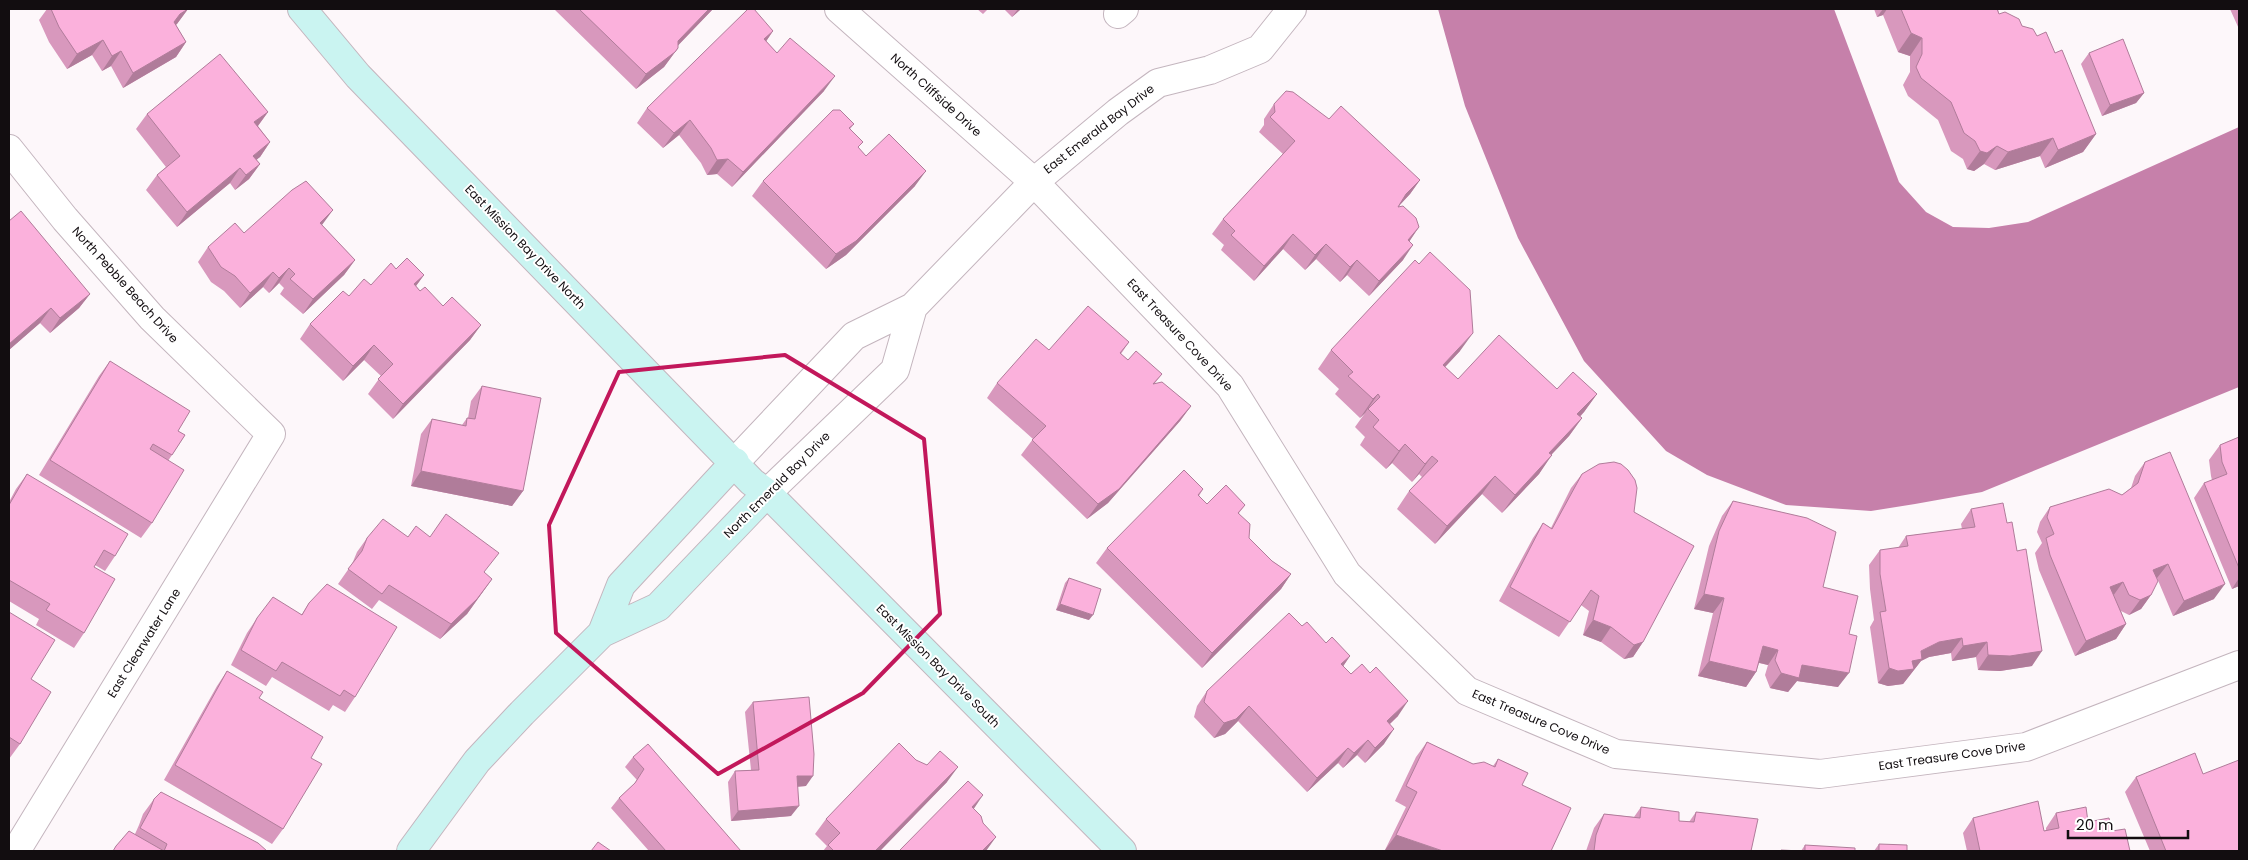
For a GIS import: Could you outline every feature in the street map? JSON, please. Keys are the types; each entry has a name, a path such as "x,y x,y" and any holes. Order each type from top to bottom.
{"street":[{"name":"East Mission Bay Drive North","path":"302,9 358,76 760,487"},
{"name":"North Cliffside Drive","path":"839,9 1034,182"},
{"name":"East Emerald Bay Drive","path":"1034,182 1118,112 1158,82 1210,70 1260,49 1292,9"},
{"name":"North Pebble Beach Drive","path":"9,149 66,219 152,318 271,434"},
{"name":"North Emerald Bay Drive","path":"602,633 621,585 854,336 913,306 1034,182"},
{"name":"East Treasure Cove Drive","path":"1034,182 1230,386 1347,574 1466,691 1616,754 1820,774 2026,747 2239,665"},
{"name":"North Emerald Bay Drive","path":"411,851 477,761 602,633 658,606 760,487 894,370 913,306"},
{"name":"East Clearwater Lane","path":"16,851 271,434"},
{"name":"East Mission Bay Drive South","path":"760,487 1122,851"}],"highlighted area":[{"path":"785,355 924,439 940,614 863,693 718,774 556,633 549,525 619,372"}],"shaded area":[{"path":"1438,9 1834,9 1899,182 1926,212 1953,227 1989,228 2028,222 2239,127 2239,387 1982,492 1915,504 1871,511 1786,505 1707,475 1666,451 1584,361 1518,238 1465,106"}],"building":[{"path":"51,9 188,9 180,14 174,22 186,42 133,73 121,51 112,56 103,40 77,54 59,27"},
{"path":"579,9 709,9 678,41 678,48 675,52 646,74"},
{"path":"748,9 754,9 773,31 764,39 777,53 790,38 835,76 743,172 728,159 717,160 711,148 690,120 674,133 647,108"},
{"path":"1901,9 1997,9 1999,14 2005,12 2019,19 2022,26 2033,29 2037,36 2046,32 2055,53 2062,50 2096,134 2058,150 2053,138 2008,152 1997,146 1987,153 1980,151 1975,141 1964,133 1951,102 1921,78 1916,67 1922,54 1922,38 1911,33"},
{"path":"2123,39 2144,93 2110,105 2089,53"},
{"path":"220,54 268,112 254,122 270,142 253,156 260,164 246,175 240,168 187,212 157,175 180,156 147,114"},
{"path":"1286,91 1293,92 1329,119 1341,106 1420,180 1406,194 1398,207 1403,206 1416,218 1419,227 1408,240 1413,245 1379,281 1357,260 1350,267 1326,244 1315,255 1293,234 1264,266 1231,235 1235,231 1223,219 1295,141 1270,117 1275,112 1274,104"},
{"path":"833,110 840,110 854,124 849,128 863,142 858,147 866,156 889,134 926,171 856,241 836,254 763,181"},
{"path":"306,181 333,210 320,223 355,260 313,299 290,279 295,274 289,268 279,278 273,272 250,293 235,276 221,267 208,247 235,223 244,233 292,190"},
{"path":"21,211 90,294 60,318 51,308 9,344 9,221"},
{"path":"1430,252 1470,290 1473,333 1443,365 1458,379 1499,335 1557,389 1573,372 1597,394 1577,414 1582,418 1549,453 1552,455 1515,495 1495,476 1447,526 1409,491 1438,461 1432,456 1425,464 1405,444 1399,451 1373,427 1379,420 1368,409 1380,397 1378,394 1373,399 1348,376 1353,372 1331,350 1415,260 1419,264"},
{"path":"407,258 424,275 414,284 420,291 425,287 443,306 452,297 481,325 403,404 378,379 393,364 374,345 353,366 310,324 343,291 349,296 364,279 371,285 391,263 396,269"},
{"path":"1088,306 1129,342 1120,353 1128,360 1136,351 1162,374 1153,384 1162,382 1191,406 1119,489 1098,504 1032,440 1046,426 997,383 1036,339 1049,350"},
{"path":"110,361 190,411 178,431 185,435 172,455 153,444 150,449 184,470 152,523 50,460"},
{"path":"482,386 541,398 523,491 421,471 432,419 466,426 467,418 475,419"},
{"path":"2239,437 2239,568 2204,483 2227,474 2222,462 2220,445"},
{"path":"2170,452 2225,584 2184,601 2168,564 2153,570 2158,581 2151,595 2140,600 2129,595 2123,582 2110,587 2126,624 2086,641 2050,555 2046,538 2054,534 2047,517 2050,507 2109,489 2122,495 2138,483 2145,462"},
{"path":"1614,462 1621,464 1628,470 1635,480 1637,488 1634,512 1694,546 1643,642 1634,645 1611,627 1593,620 1599,596 1591,590 1570,622 1510,587 1543,523 1552,529 1582,474 1599,464"},
{"path":"1184,470 1203,489 1198,495 1207,504 1226,485 1245,505 1238,513 1250,524 1249,538 1272,561 1291,574 1212,653 1107,548"},
{"path":"27,474 128,534 115,556 104,550 94,567 115,579 84,633 46,610 50,604 9,580 9,505"},
{"path":"1733,501 1807,518 1836,532 1823,587 1858,596 1849,634 1857,636 1849,673 1802,665 1799,678 1781,673 1775,660 1778,650 1763,646 1756,672 1709,661 1724,598 1704,594 1719,531"},
{"path":"2003,503 2007,523 2012,522 2017,551 2026,549 2042,651 2010,656 1988,655 1987,642 1963,646 1962,638 1939,642 1921,651 1922,659 1912,661 1914,669 1898,671 1889,668 1880,612 1886,611 1880,574 1880,550 1908,546 1906,536 1975,527 1971,509"},
{"path":"446,514 499,553 484,572 492,579 477,599 451,624 389,585 382,594 348,569 362,551 367,538 383,519 408,537 416,526 430,537"},
{"path":"1069,578 1101,589 1093,615 1060,604"},
{"path":"327,584 397,627 355,697 344,690 340,696 282,662 276,671 241,650 257,618 273,597 302,615 309,603"},
{"path":"9,612 55,640 31,679 51,692 20,744 9,737"},
{"path":"1289,613 1302,626 1307,622 1326,643 1332,637 1350,656 1341,664 1351,674 1362,664 1370,673 1376,667 1408,701 1387,721 1394,729 1375,748 1368,740 1354,753 1348,748 1317,778 1249,706 1236,719 1224,723 1204,702 1207,691"},
{"path":"227,671 263,692 259,698 323,737 311,758 322,764 283,829 175,765"},
{"path":"809,697 814,754 813,776 797,776 799,806 738,811 735,771 759,770 753,702"},
{"path":"1427,742 1473,764 1484,762 1495,767 1498,759 1528,773 1522,785 1571,808 1551,851 1443,851 1396,835 1417,792 1406,786"},
{"path":"899,743 916,760 927,765 940,751 958,767 875,851 834,851 828,845 840,833 826,819"},
{"path":"648,744 741,851 666,851 619,798 635,783 644,769 633,757"},
{"path":"2195,753 2203,774 2239,760 2239,851 2166,851 2136,777"},
{"path":"968,781 983,795 972,807 996,837 982,851 899,851"},
{"path":"161,792 258,843 267,851 164,851 167,844 140,828 154,799"},
{"path":"2038,801 2044,831 2059,828 2056,813 2086,807 2088,822 2109,818 2112,831 2125,829 2130,851 1980,851 1973,818"},
{"path":"1641,807 1679,812 1679,821 1694,822 1696,812 1758,819 1751,851 1594,851 1596,835 1604,814 1640,818"},
{"path":"129,831 164,851 113,851"},
{"path":"598,842 611,851 591,851"},
{"path":"1879,844 1907,845 1907,851 1879,851"},
{"path":"1805,845 1855,848 1855,851 1805,851"}]}
